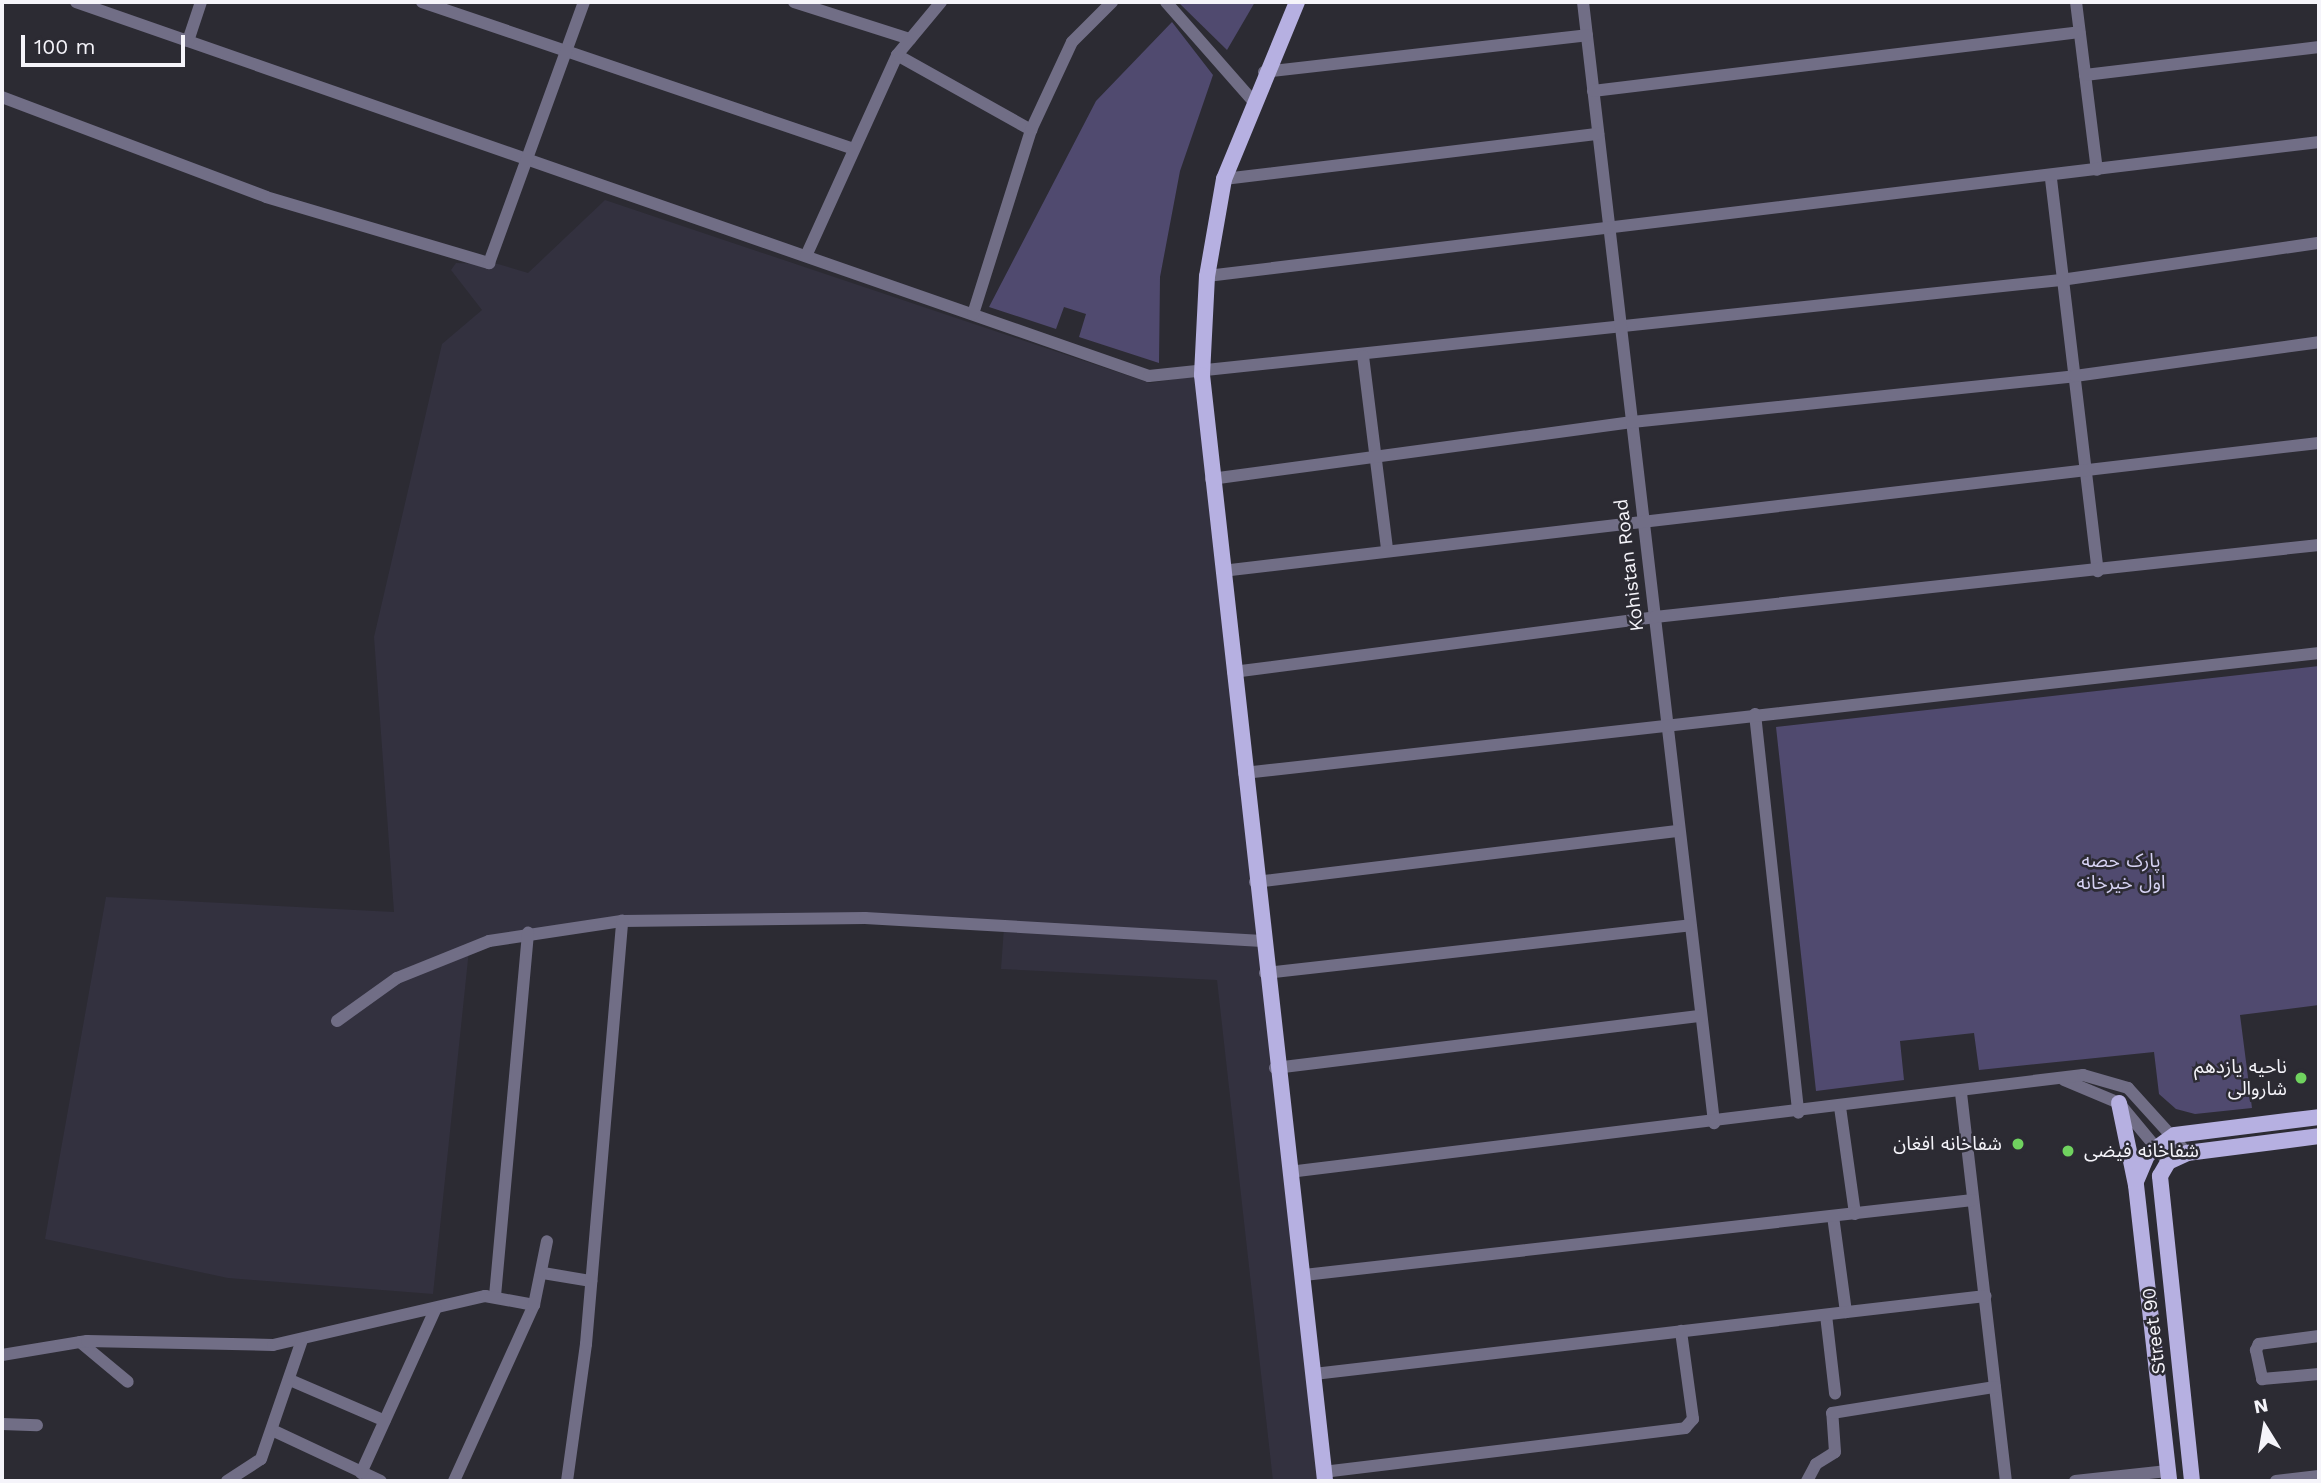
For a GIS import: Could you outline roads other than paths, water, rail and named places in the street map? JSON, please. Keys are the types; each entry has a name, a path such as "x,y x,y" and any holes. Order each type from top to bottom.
{"main road":[{"path":"1297,2 1252,100 1224,179 1208,276 1202,375 1275,1068 1304,1276 1324,1476"},
{"name":"Street 90","path":"2119,1102 2136,1185 2168,1476"},
{"path":"2136,1185 2141,1164 2156,1146 2175,1135 2319,1117"},
{"path":"2164,1169 2187,1153 2319,1136"},
{"name":"Street 90","path":"2164,1169 2192,1481"}],"street":[{"path":"76,2 528,162 1149,376 1202,375 1620,326 2061,280 2319,243"},
{"path":"188,41 201,2"},
{"path":"422,2 853,149"},
{"path":"2,97 266,197 489,263 528,162 584,2"},
{"path":"794,2 910,39"},
{"path":"806,256 897,55 942,2"},
{"path":"973,314 1031,130 1072,42 1112,2"},
{"path":"1166,2 1252,100"},
{"name":"Kohistan Road","path":"1583,2 1714,1123"},
{"path":"2076,2 2097,170"},
{"path":"1593,91 2079,32"},
{"path":"1264,72 1587,35"},
{"path":"2085,75 2319,47"},
{"path":"897,55 1031,130"},
{"path":"1224,179 1598,134"},
{"path":"1208,276 2051,178 2319,142"},
{"path":"2051,178 2061,280 2098,571"},
{"path":"1211,479 1632,422 2075,376 2319,342"},
{"path":"1363,356 1387,548"},
{"path":"1222,571 1387,548 2319,443"},
{"path":"1233,672 1655,617 2319,545"},
{"path":"1244,773 2319,653"},
{"path":"1755,714 1798,1113"},
{"path":"1255,882 1679,831"},
{"path":"337,1021 397,978 528,932 622,920 865,918 1262,940"},
{"path":"567,1481 591,1281 622,920"},
{"path":"1265,973 1690,925"},
{"path":"495,1296 528,932"},
{"path":"1275,1068 1701,1016"},
{"path":"1289,1172 2063,1080 2115,1080 2175,1135 2187,1153"},
{"path":"2063,1080 2119,1102 2156,1146 2164,1169"},
{"path":"1961,1093 2006,1481"},
{"path":"1840,1107 1854,1214"},
{"path":"1304,1276 1973,1200"},
{"path":"1833,1216 1846,1312"},
{"path":"454,1481 534,1306 543,1273 547,1241"},
{"path":"543,1273 591,1281"},
{"path":"2,1354 80,1342 302,1340 495,1296 534,1306"},
{"path":"1314,1374 1985,1296"},
{"path":"361,1473 436,1308"},
{"path":"1825,1314 1835,1393"},
{"path":"1324,1476 1685,1428 1693,1419 1681,1331"},
{"path":"2319,1336 2259,1344 2256,1350 2262,1379 2319,1374"},
{"path":"227,1481 261,1459 302,1340"},
{"path":"80,1342 128,1382"},
{"path":"290,1380 385,1421"},
{"path":"1807,1481 1815,1464 1835,1452 1832,1413 1995,1387"},
{"path":"2,1424 37,1425"},
{"path":"272,1430 381,1481"},
{"path":"2075,1481 2168,1476"},
{"path":"2276,1481 2319,1476"}],"place":[{"name":"ناحیه یازدهم شاروالی","path":"2301,1078"},
{"name":"شفاخانه افغان","path":"2018,1144"},
{"name":"شفاخانه فیضی","path":"2068,1151"}],"park label":[{"name":"پارک حصه اول خیرخانه","path":"2121,872"}]}
